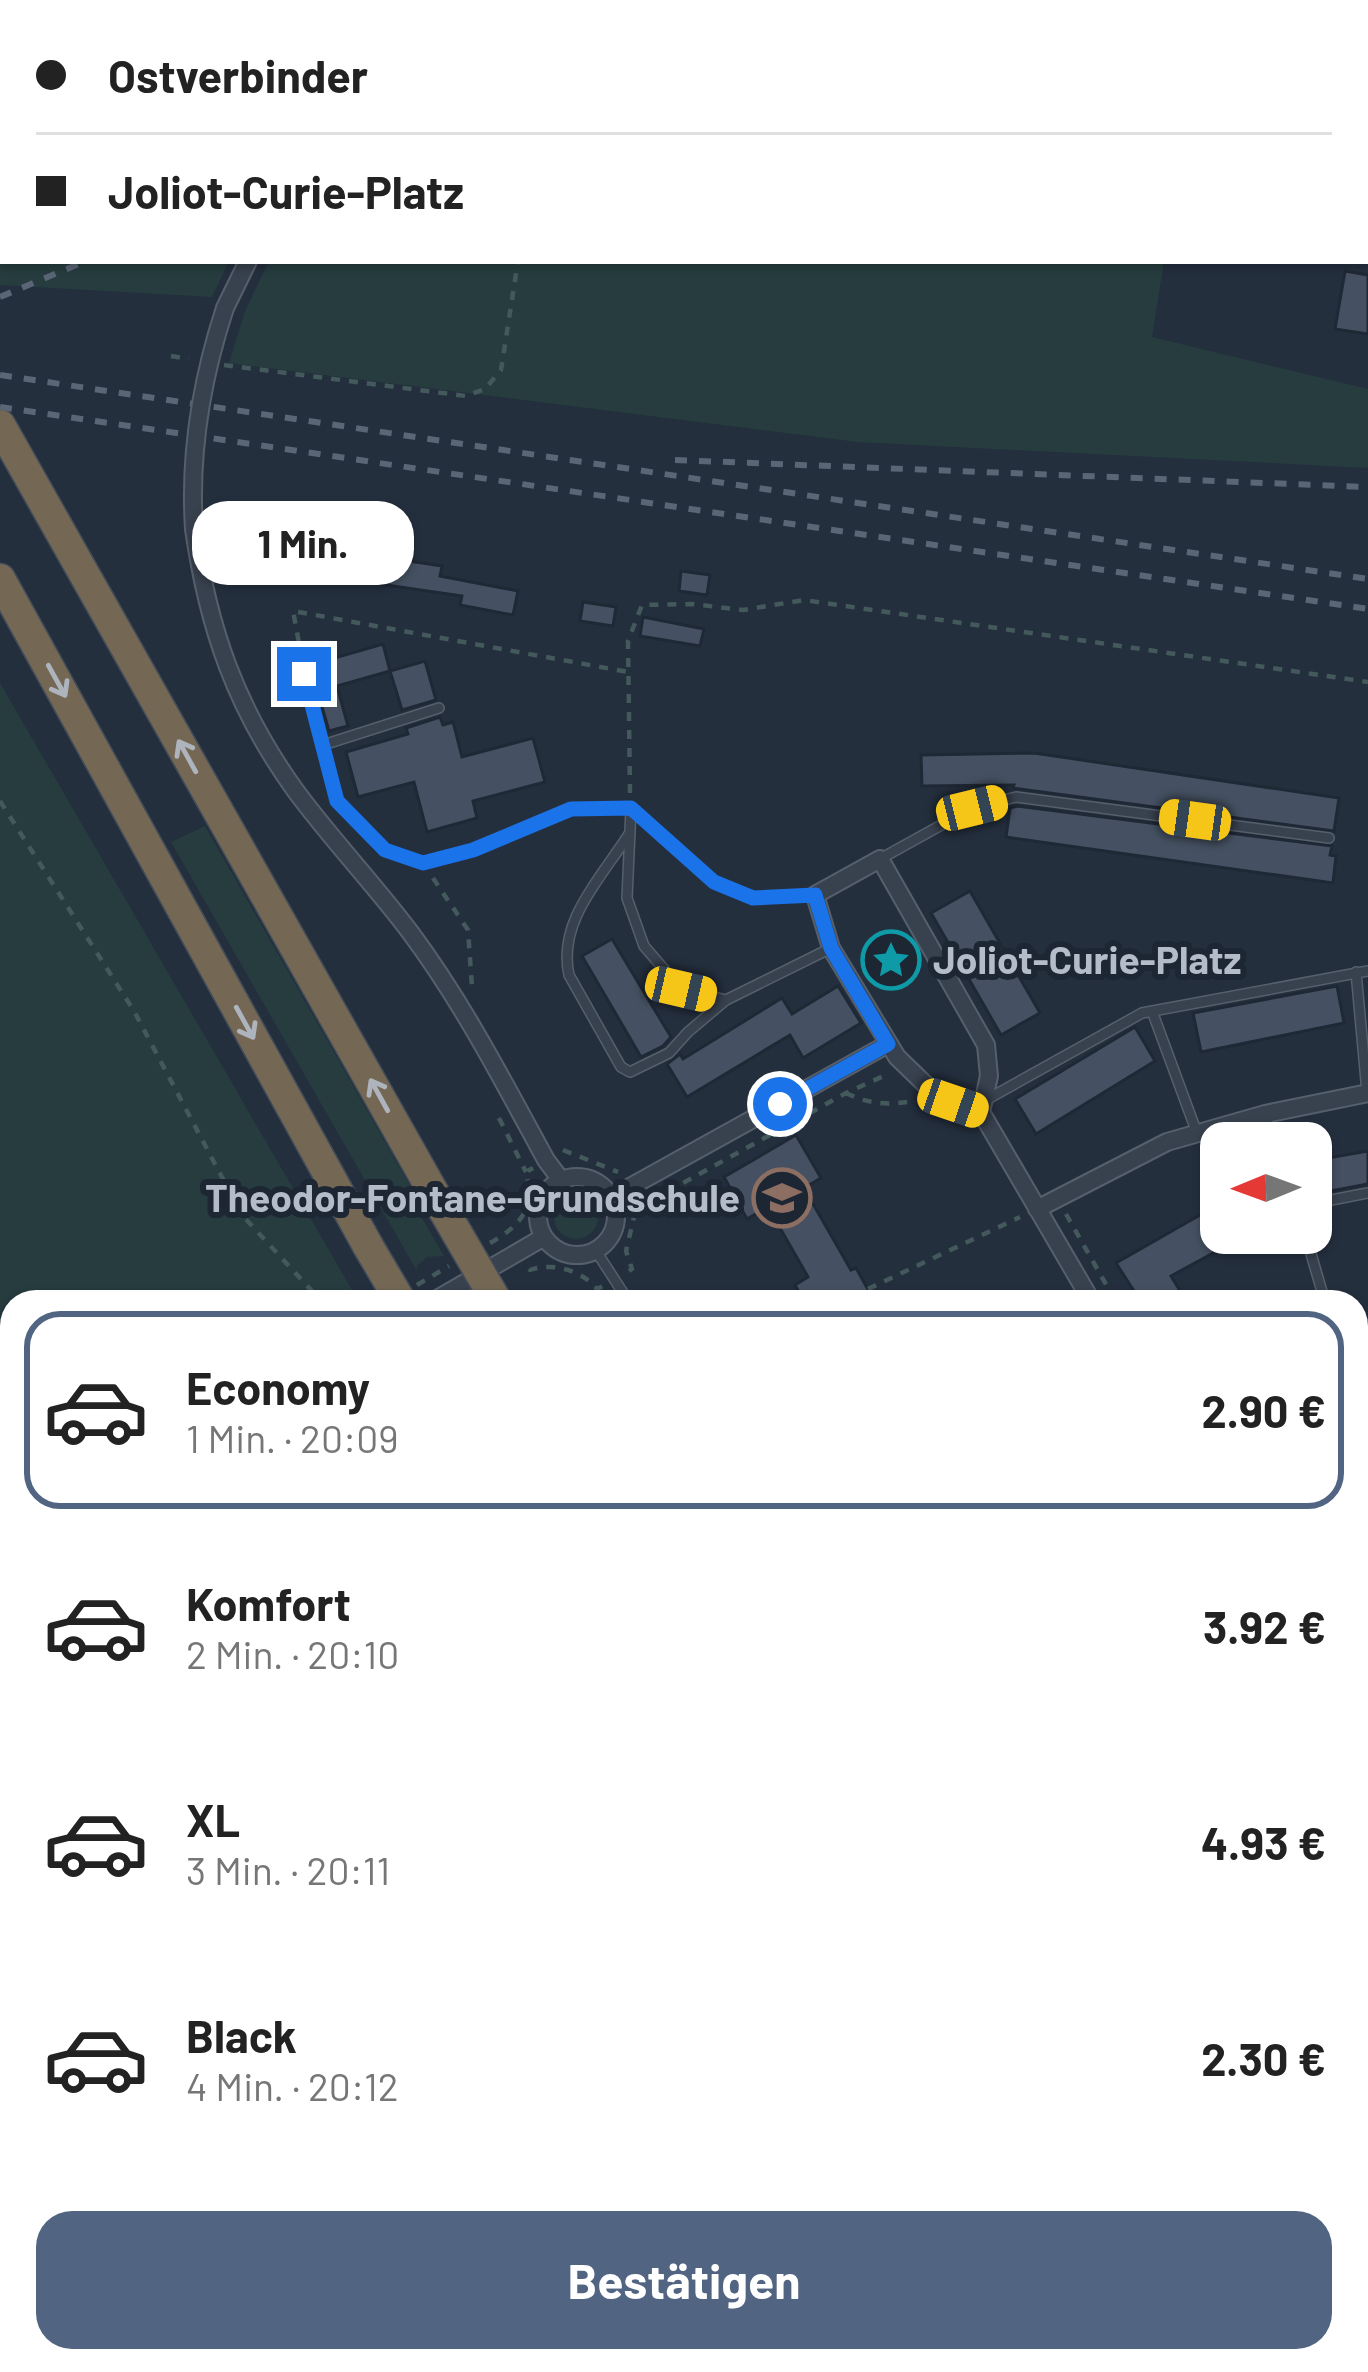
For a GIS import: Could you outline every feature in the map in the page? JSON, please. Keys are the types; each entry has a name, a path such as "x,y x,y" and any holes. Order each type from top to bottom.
{"highway":[{"path":"0,425 490,1290"},
{"path":"0,579 394,1290"}],"street":[{"path":"247,264 225,308 196,424 194,529 215,635 254,724 298,793 412,934 560,1180"},
{"path":"982,1106 953,1103 906,1068 831,948 815,895 880,859 986,1045 989,1076 982,1106 1085,1290"},
{"path":"612,1197 888,1044"},
{"path":"1036,1209 1167,1142 1264,1114 1367,1093"},
{"path":"586,1178 612,1197 615,1227 596,1251 577,1256 564,1253 544,1237 539,1205 560,1180 586,1178"},
{"path":"452,1290 544,1237"}],"lane":[{"path":"304,674 337,801 385,850 423,863 473,850 571,809 631,808 714,882 753,898 815,895"},
{"path":"322,745 440,708"},
{"path":"880,859 972,808 1016,797 1328,838"},
{"path":"631,808 627,898 644,946 681,989 726,1000"},
{"path":"629,834 572,922 566,959 569,975 621,1067 630,1072 669,1053 726,1000 831,948"},
{"path":"982,1106 1142,1012 1362,972 1367,1093"},
{"path":"1152,1011 1197,1133"},
{"path":"1264,1114 1267,1122"},
{"path":"1332,1200 1368,1193"},
{"path":"596,1251 621,1290"},
{"path":"1311,1254 1322,1290"}],"path":[{"path":"217,363 466,397 485,389 501,370 518,264"},
{"path":"171,356 194,360"},
{"path":"631,808 628,640 641,605 743,610 804,600 1368,682"},
{"path":"304,674 292,610 628,672"},
{"path":"0,801 134,1011 242,1215 311,1290"},
{"path":"423,863 468,929 472,986"},
{"path":"629,1187 613,1168 580,1159 565,1149 526,1172 530,1188 525,1213 509,1232 530,1270 537,1266 570,1270 597,1289 614,1280 632,1269 626,1251 636,1209 888,1073"},
{"path":"846,1093 883,1106 919,1101 903,1087"},
{"path":"1058,1198 1110,1290"},
{"path":"868,1289 1036,1209"}],"green space":[{"path":"0,264 228,264 212,297 0,285"},
{"path":"268,264 1164,264 1152,337 1368,389 1368,468 858,442 229,363 245,311"},
{"path":"0,683 352,1290 0,1290"},
{"path":"205,826 421,1205 416,1208 444,1256 427,1257 417,1271 171,842"},
{"path":"576,1195 592,1201 598,1217 592,1233 576,1239 560,1233 554,1217 560,1201"}],"building":[{"path":"1345,271 1368,275 1368,334 1335,329"},
{"path":"342,551 442,566 440,576 518,591 513,615 460,605 462,596 338,578"},
{"path":"681,571 710,575 707,595 679,591"},
{"path":"583,602 616,607 613,626 580,621"},
{"path":"643,617 704,629 700,646 640,636"},
{"path":"383,644 390,671 337,686 348,726 329,731 310,665"},
{"path":"425,661 436,700 402,710 390,671"},
{"path":"440,717 443,725 453,722 462,757 533,738 545,782 473,801 477,818 427,832 414,782 358,797 346,752 408,734 406,728"},
{"path":"1034,753 1339,798 1334,831 1014,785 922,786 921,755"},
{"path":"1010,808 1332,846 1330,855 1336,856 1333,883 1006,837"},
{"path":"970,891 1040,1013 1001,1035 931,913"},
{"path":"612,939 671,1037 641,1057 582,956"},
{"path":"838,986 861,1023 803,1058 790,1035 687,1097 667,1064 680,1054 683,1059 782,998 792,1014"},
{"path":"1337,986 1344,1023 1201,1052 1193,1013"},
{"path":"1135,1027 1155,1061 1036,1134 1015,1099"},
{"path":"796,1135 821,1178 804,1188 851,1270 856,1268 868,1290 798,1290 795,1285 808,1277 768,1207 747,1219 724,1177"},
{"path":"1368,1151 1368,1184 1332,1191 1332,1157"},
{"path":"1200,1215 1200,1254 1211,1254 1171,1276 1180,1290 1133,1290 1116,1263"}],"railway":[{"path":"0,297 79,264"},
{"path":"0,375 1368,579"},
{"path":"0,407 1368,609"},
{"path":"675,460 1368,487"}],"place":[{"name":"Joliot-Curie-Platz","path":"891,960"},
{"name":"Theodor-Fontane-Grundschule","path":"782,1198"}],"route":[{"path":"304,674 337,801 385,850 423,863 473,850 571,809 631,808 714,882 753,898 815,895 831,948 888,1044 780,1104"}]}
